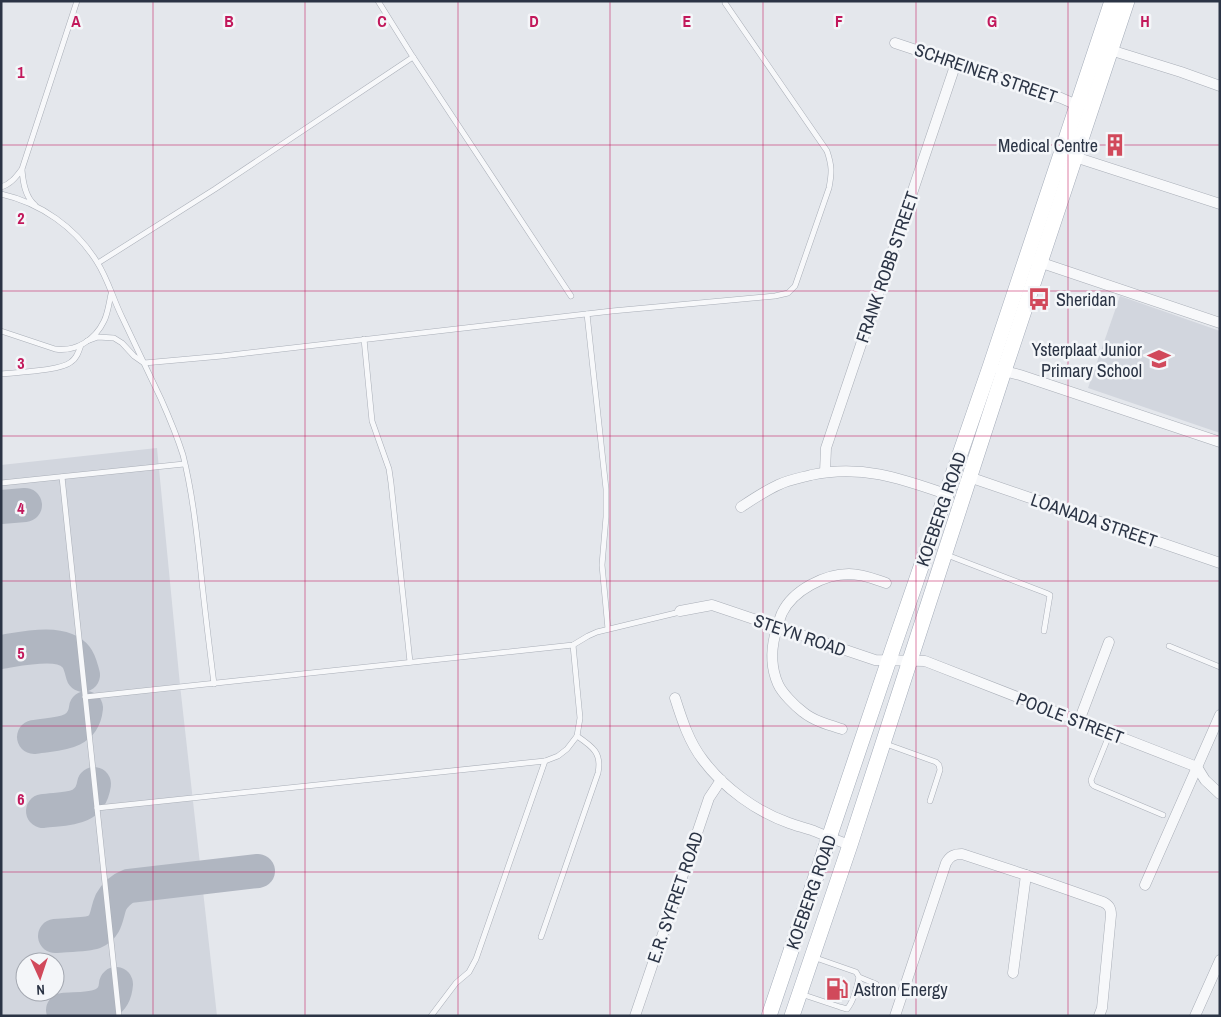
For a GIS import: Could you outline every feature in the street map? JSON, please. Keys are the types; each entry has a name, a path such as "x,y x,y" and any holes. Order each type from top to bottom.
{"main road":[{"name":"KOEBERG ROAD","path":"1033,260 1075,157 1104,48 1112,1"},
{"name":"KOEBERG ROAD","path":"792,1016 850,845 969,477 997,369 1033,260 1077,106 1127,1"},
{"name":"KOEBERG ROAD","path":"769,1016 946,494 997,369"}],"street":[{"name":"SCHREINER STREET","path":"895,43 1061,98 1077,106"},
{"path":"1104,48 1220,86"},
{"name":"FRANK ROBB STREET","path":"825,472 826,448 956,63"},
{"path":"1075,157 1220,204"},
{"path":"1033,260 1220,323"},
{"path":"997,369 1220,442"},
{"path":"742,506 780,484 825,472 844,470 872,472 902,479 946,494"},
{"name":"LOANADA STREET","path":"969,477 1220,563"},
{"path":"842,729 822,723 804,713 778,685 773,667 772,648 777,627 783,612 795,596 811,584 829,577 848,574 868,576 886,583"},
{"name":"STEYN ROAD","path":"680,611 712,605 872,659 909,661"},
{"path":"1079,721 1109,642"},
{"name":"POOLE STREET","path":"909,661 924,661 1197,767"},
{"path":"675,698 684,726 696,748 703,760 721,780 752,804 769,814 787,823 815,831 850,845"},
{"path":"1145,885 1220,715"},
{"path":"1197,767 1205,780 1220,794"},
{"name":"E.R. SYFRET ROAD","path":"635,1016 709,798 721,780"},
{"path":"895,1016 946,863 949,857 955,854 962,854 1026,875 1108,905 1111,915 1100,1016"},
{"path":"1013,973 1026,875"},
{"path":"1195,1016 1220,960"}],"lane":[{"path":"1,187 6,186 15,179 22,169 78,1"},
{"path":"378,1 571,296"},
{"path":"87,341 104,336 114,338 144,363 222,356 587,314 784,295 795,286 828,188 832,174 831,164 827,151 725,3"},
{"path":"98,263 215,189 413,57"},
{"path":"22,169 22,181 32,202 63,223 83,242 98,263 172,424 182,455 194,514 214,684"},
{"path":"1,194 14,197 41,209"},
{"path":"1,331 55,349 65,350 82,345 98,332 104,321 111,294"},
{"path":"587,314 606,489 602,565 608,629"},
{"path":"364,339 372,421 389,468 410,662"},
{"path":"1,374 66,365 74,360 82,345"},
{"path":"1,483 184,464"},
{"path":"62,477 119,1016"},
{"path":"944,554 1050,595 1044,631"},
{"path":"85,697 573,645 588,636 608,629 680,611"},
{"path":"97,808 545,761 558,756 567,749 577,736 580,718 573,645"},
{"path":"1169,646 1220,666"},
{"path":"1110,733 1091,780 1092,784 1163,816"},
{"path":"541,937 600,764 597,753 590,745 577,736"},
{"path":"883,743 936,762 939,765 940,770 930,801"},
{"path":"431,1016 456,984 469,972 476,959 545,761"},
{"path":"812,957 856,972 859,977 876,984"},
{"path":"800,993 847,1009 850,1006 859,977"}],"shaded area":[{"name":"Ysterplaat Junior Primary School","path":"1120,296 1220,331 1220,433 1088,388"},
{"path":"157,448 180,685 217,1016 1,1016 1,465"}],"taxiway":[{"path":"1,507 25,505"},
{"path":"1,652 41,647 61,648 70,651 76,657 83,675"},
{"path":"34,737 59,733 74,728 80,724 86,708"},
{"path":"43,811 67,809 82,804 92,793 94,784"},
{"path":"55,936 86,934 99,929 106,919 113,899 129,886 258,871"},
{"path":"63,1010 97,1007 104,1004 110,1000 116,984"}],"place":[{"name":"Medical Centre","path":"1115,145"},
{"name":"Sheridan","path":"1039,299"},
{"name":"Ysterplaat Junior Primary School","path":"1159,359"},
{"name":"Astron Energy","path":"837,989"}]}
